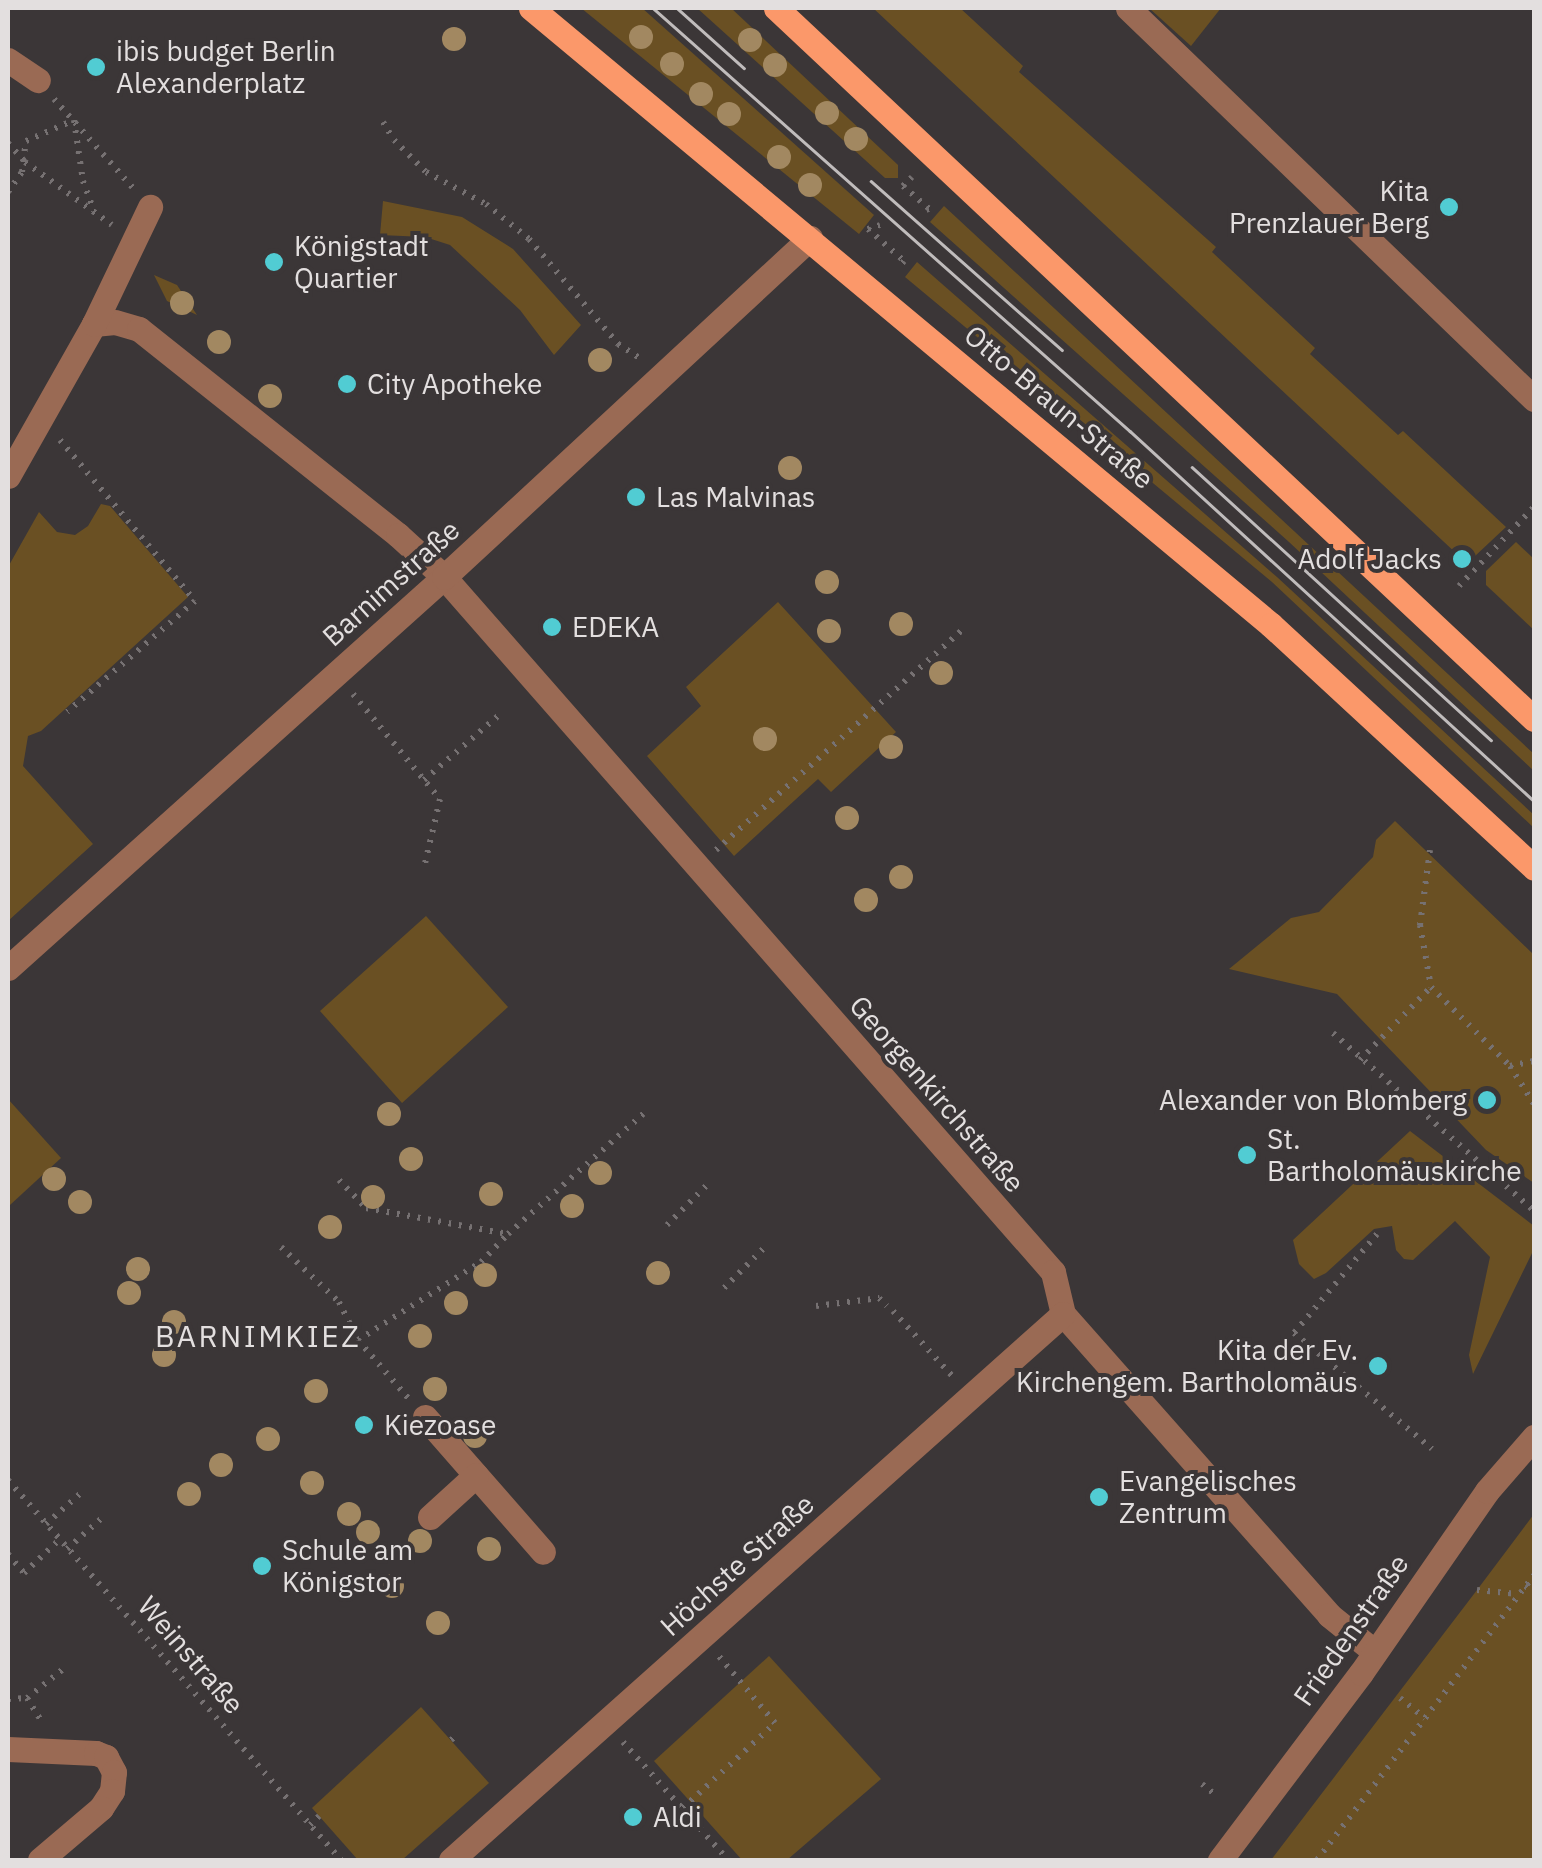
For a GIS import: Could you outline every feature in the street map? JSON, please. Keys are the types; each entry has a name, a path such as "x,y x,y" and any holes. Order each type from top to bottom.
{"main road":[{"name":"Otto-Braun-Straße","path":"531,8 1271,625 1534,868"},
{"path":"776,8 1534,719"}],"street":[{"path":"1128,8 1534,399"},
{"path":"8,60 38,80"},
{"path":"8,476 94,324 150,206"},
{"name":"Barnimstraße","path":"8,968 444,576 810,238"},
{"name":"Georgenkirchstraße","path":"94,324 115,322 139,329 444,576 1052,1272 1063,1314 1329,1615 1375,1652"},
{"name":"Höchste Straße","path":"451,1860 1063,1314"},
{"path":"425,1417 543,1552"},
{"name":"Friedenstraße","path":"1220,1860 1375,1652 1467,1518 1534,1437"},
{"path":"430,1517 476,1476"},
{"path":"8,1750 96,1754 106,1757 114,1772 112,1792 100,1808 40,1860"}],"path":[{"path":"38,80 150,206"},
{"path":"8,192 25,162 26,141 74,120"},
{"path":"74,120 83,181 94,211"},
{"path":"383,122 394,140 426,172 486,204 529,239 618,344 663,374"},
{"path":"8,142 25,162 115,226"},
{"path":"912,178 903,186 928,209 919,212"},
{"path":"880,225 868,229 904,260 898,268"},
{"path":"40,416 195,601 67,712"},
{"path":"1459,586 1534,507"},
{"path":"698,866 961,631"},
{"path":"336,673 440,799 424,868"},
{"path":"424,780 499,715"},
{"path":"1430,850 1420,925 1432,987 1510,1066 1534,1104"},
{"path":"1360,1060 1432,987"},
{"path":"1333,1033 1534,1211"},
{"path":"1510,1066 1534,1061"},
{"path":"358,1340 481,1262 644,1114"},
{"path":"339,1180 366,1208 508,1234"},
{"path":"667,1225 707,1185"},
{"path":"1377,1234 1294,1333 1432,1448"},
{"path":"281,1247 340,1302 358,1340 425,1417"},
{"path":"724,1288 764,1248"},
{"path":"816,1306 880,1298 970,1396"},
{"name":"Weinstraße","path":"8,1482 342,1860"},
{"path":"46,1524 82,1492"},
{"path":"68,1548 103,1518"},
{"path":"8,1554 24,1573 60,1540"},
{"path":"1317,1860 1534,1575"},
{"path":"1477,1590 1534,1592"},
{"path":"682,1808 775,1723 702,1636"},
{"path":"8,1699 27,1698 62,1670"},
{"path":"1400,1698 1425,1718"},
{"path":"640,1760 728,1860"},
{"path":"1202,1784 1217,1796"},
{"path":"310,1825 319,1816"}],"shaded area":[{"path":"581,8 642,8 874,215 859,234"},
{"path":"697,8 731,8 898,165 898,178 885,178"},
{"path":"873,8 960,8 1023,66 1019,72 1216,247 1212,252 1315,348 1310,354 1398,435 1403,431 1506,527 1474,557 1459,556"},
{"path":"1149,8 1221,8 1191,46"},
{"path":"383,201 462,217 513,249 581,325 554,355 520,310 450,245 425,237 380,235"},
{"path":"944,206 1534,754 1534,771 1289,542 930,222"},
{"path":"917,262 1277,577 1534,815 1534,828 1272,582 905,277"},
{"path":"154,275 177,285 197,315 167,301"},
{"path":"101,504 110,506 188,597 41,731 28,736 23,766 93,844 8,921 8,567 39,512 57,532 75,535 88,526"},
{"path":"1516,542 1534,559 1534,630 1486,585 1486,571"},
{"path":"778,602 896,732 831,792 818,779 734,856 647,756 701,706 686,687"},
{"path":"1395,821 1534,955 1534,1183 1486,1150 1337,994 1229,969 1291,918 1319,912 1373,857 1376,840"},
{"path":"426,916 508,1007 402,1103 320,1011"},
{"path":"8,1099 61,1158 10,1205 8,1202"},
{"path":"1410,1131 1534,1226 1534,1249 1473,1374 1469,1355 1490,1257 1455,1221 1413,1260 1404,1259 1396,1250 1392,1226 1374,1229 1326,1273 1314,1279 1299,1264 1293,1240"},
{"path":"1534,1514 1534,1860 1271,1860 1477,1590"},
{"path":"769,1656 881,1779 787,1860 742,1860 654,1761"},
{"path":"421,1707 489,1783 402,1860 358,1860 312,1808"}],"tram line":[{"path":"653,8 1130,431 1534,801"},
{"path":"677,8 744,68"},
{"path":"871,181 1062,350"},
{"path":"1192,467 1491,740"}],"place":[{"name":"ibis budget Berlin Alexanderplatz","path":"96,67"},
{"name":"Kita Prenzlauer Berg","path":"1449,207"},
{"name":"Königstadt Quartier","path":"274,262"},
{"name":"City Apotheke","path":"347,384"},
{"name":"Las Malvinas","path":"636,497"},
{"name":"Adolf Jacks","path":"1462,559"},
{"name":"EDEKA","path":"552,627"},
{"name":"Alexander von Blomberg","path":"1487,1100"},
{"name":"St. Bartholomäuskirche","path":"1247,1155"},
{"name":"Kita der Ev. Kirchengem. Bartholomäus","path":"1378,1366"},
{"name":"Kiezoase","path":"364,1425"},
{"name":"Evangelisches Zentrum","path":"1099,1497"},
{"name":"Schule am Königstor","path":"262,1566"},
{"name":"Aldi","path":"633,1817"}],"district":[{"name":"BARNIMKIEZ","path":"258,1336"}]}
